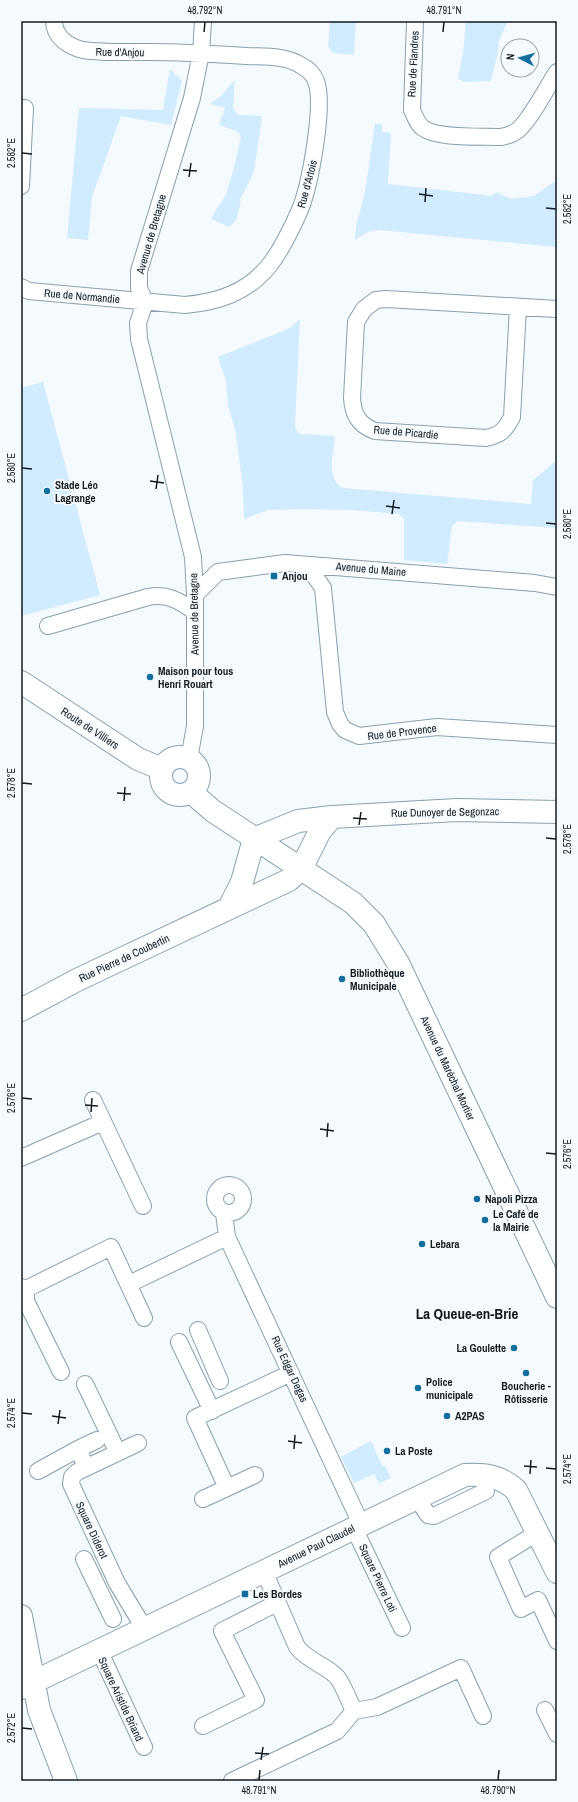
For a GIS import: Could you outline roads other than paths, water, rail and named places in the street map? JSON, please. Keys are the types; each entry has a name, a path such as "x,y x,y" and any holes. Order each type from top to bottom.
{"street":[{"name":"Rue d'Anjou","path":"54,21 60,37 74,48 83,50 202,53"},
{"name":"Avenue de Bretagne","path":"188,759 195,726 194,564 138,339 138,323 145,302 139,288 139,271 187,114 202,53 203,21"},
{"name":"Rue de Flandres","path":"415,21 412,110 422,128 434,134 501,137 510,135 519,129 526,120 557,72"},
{"name":"Rue d'Artois","path":"145,302 185,305 209,303 232,295 252,282 267,267 278,252 300,211 310,175 314,156 318,93 316,81 311,72 287,59 202,53"},
{"path":"21,108 25,108 21,186"},
{"name":"Rue de Normandie","path":"21,287 29,291 113,297 145,302"},
{"name":"Rue de Picardie","path":"518,307 512,417 505,431 497,436 486,438 375,431 364,427 358,419 353,408 352,398 356,322 364,309 376,300 386,299 557,309"},
{"name":"Avenue de Bretagne","path":"194,564 218,572"},
{"name":"Avenue du Maine","path":"218,572 278,564 307,564 535,583 557,587"},
{"name":"Rue de Provence","path":"307,564 323,588 335,712 340,724 350,733 366,736 437,727 557,735"},
{"path":"323,588 340,567"},
{"path":"195,595 218,572"},
{"path":"48,626 148,597 161,595 182,603 195,612"},
{"name":"Route de Villiers","path":"21,682 138,759 162,769"},
{"path":"176,757 188,759 196,766 199,776 198,782 191,792 179,795 168,791 161,781 162,769 170,759 176,757"},
{"path":"191,792 213,811 254,839 242,882 229,908"},
{"name":"Rue Dunoyer de Segonzac","path":"254,839 298,821 332,817 457,810 557,812"},
{"path":"301,870 320,831 332,817"},
{"name":"Avenue du Maréchal Mortier","path":"254,839 353,903 374,924 398,963 557,1297"},
{"name":"Rue Pierre de Coubertin","path":"21,1010 53,992 289,880 301,870"},
{"path":"93,1100 143,1206"},
{"path":"21,1158 103,1122"},
{"name":"Rue Edgar Degas","path":"224,1213 227,1237 291,1373 358,1526"},
{"path":"129,1284 227,1237"},
{"path":"61,1372 26,1301 24,1288 111,1247 144,1318"},
{"path":"198,1330 220,1381"},
{"path":"180,1342 212,1411"},
{"path":"194,1372 211,1362"},
{"path":"227,1488 195,1418 291,1373"},
{"path":"85,1384 118,1452"},
{"path":"38,1472 97,1440"},
{"name":"Square Diderot","path":"138,1443 77,1472 72,1477 71,1484 117,1583 144,1628"},
{"path":"78,1449 86,1467"},
{"path":"202,1499 255,1475"},
{"name":"Avenue Paul Claudel","path":"28,1684 466,1475 490,1475 509,1483 516,1490 557,1572"},
{"path":"417,1498 428,1515 434,1516 486,1491"},
{"name":"Square Pierre Loti","path":"358,1526 402,1628"},
{"path":"537,1533 498,1557 521,1608 538,1600 557,1641"},
{"path":"84,1559 113,1619"},
{"path":"264,1571 297,1647 304,1656 338,1677 354,1711"},
{"path":"100,1591 117,1583"},
{"path":"204,1726 256,1700 222,1631 277,1603"},
{"path":"21,1616 28,1684 66,1781"},
{"name":"Square Aristide Briand","path":"99,1650 144,1747"},
{"path":"232,1781 337,1731 354,1711 377,1707 461,1668 483,1716"},
{"path":"545,1710 557,1734"}],"place":[{"name":"Stade Léo Lagrange","path":"47,491"},
{"name":"Anjou","path":"274,576"},
{"name":"Maison pour tous Henri Rouart","path":"150,677"},
{"name":"Bibliothèque Municipale","path":"342,979"},
{"name":"Napoli Pizza","path":"477,1199"},
{"name":"Le Café de la Mairie","path":"485,1220"},
{"name":"Lebara","path":"422,1244"},
{"name":"La Goulette","path":"514,1348"},
{"name":"Boucherie - Rôtisserie","path":"526,1373"},
{"name":"Police municipale","path":"418,1388"},
{"name":"A2PAS","path":"447,1416"},
{"name":"La Poste","path":"387,1451"},
{"name":"Les Bordes","path":"245,1594"}],"district":[{"name":"La Queue-en-Brie","path":"467,1313"}]}
